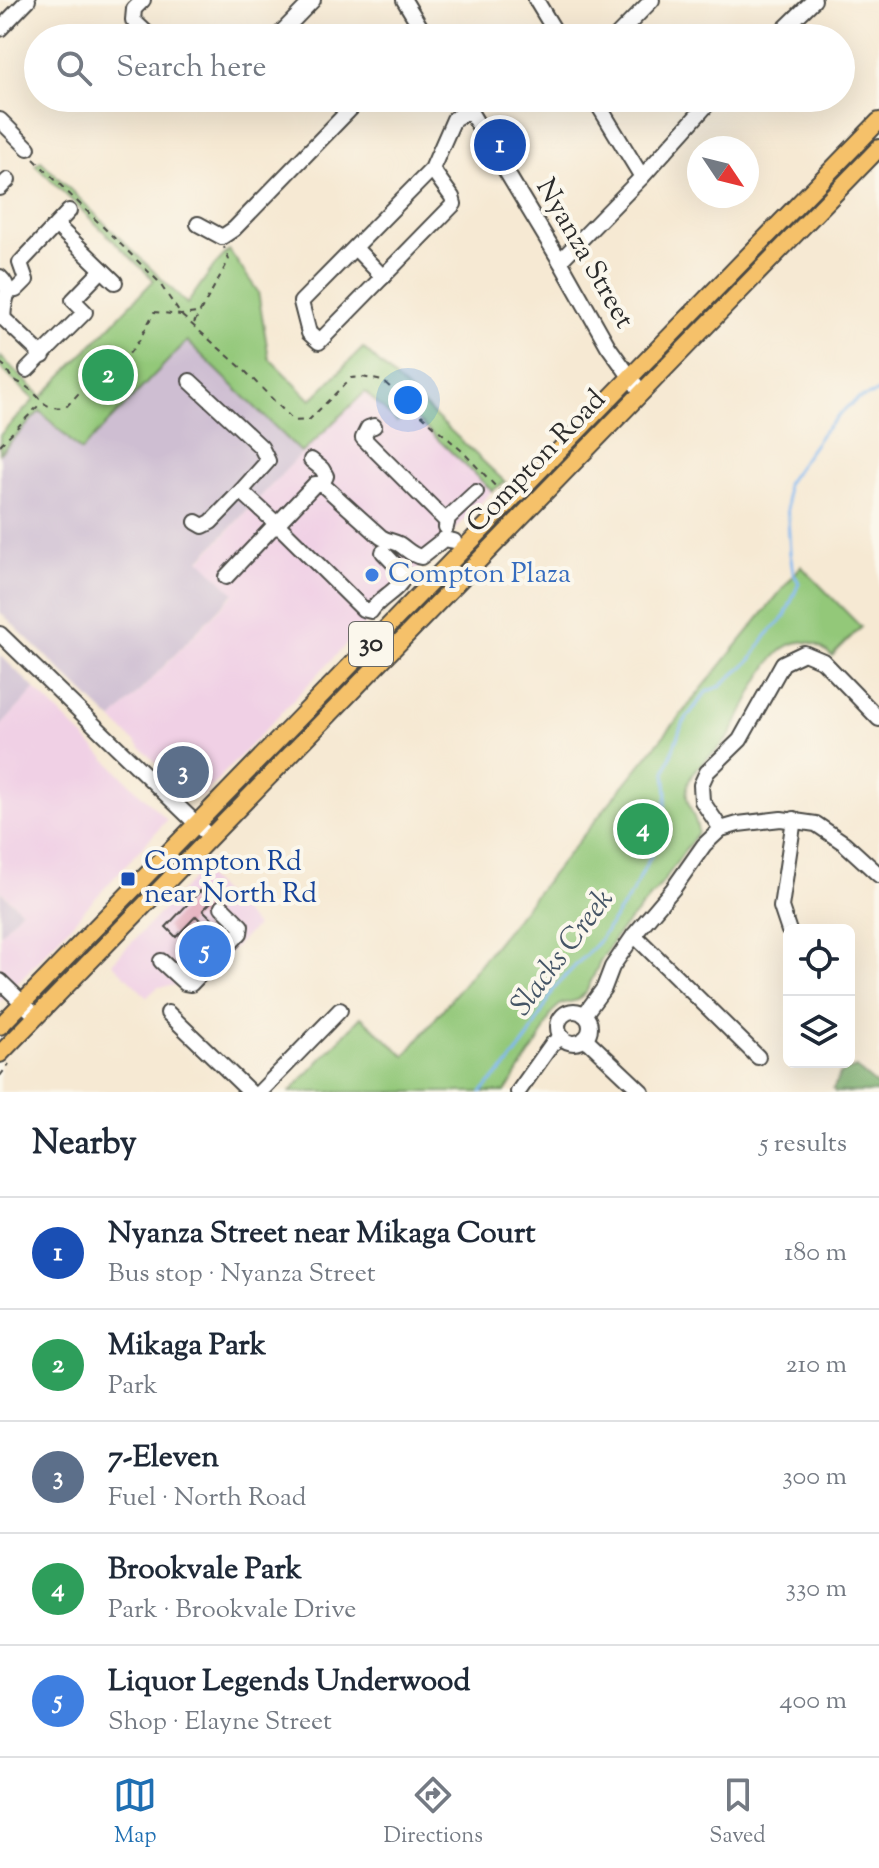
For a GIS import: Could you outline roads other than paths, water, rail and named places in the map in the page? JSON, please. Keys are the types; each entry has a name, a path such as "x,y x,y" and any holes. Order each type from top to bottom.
{"main road":[{"name":"Compton Road","path":"0,1026 381,633 458,546 629,378 879,121"},
{"name":"Compton Road","path":"0,1054 879,148"}],"street":[{"path":"0,29 28,0"},
{"path":"137,24 133,20 134,9 143,0"},
{"path":"290,24 313,0"},
{"path":"404,0 418,24"},
{"path":"536,0 551,24"},
{"path":"629,24 652,0"},
{"path":"789,24 814,0"},
{"path":"198,224 222,237 234,229 347,112"},
{"path":"432,169 454,204 319,342 309,333 301,302 432,169 460,112"},
{"name":"Nyanza Street","path":"471,112 608,346 641,392"},
{"path":"603,112 642,177"},
{"path":"560,261 700,112"},
{"path":"0,120 28,148"},
{"path":"8,291 16,290 26,280 20,263 69,211"},
{"path":"56,225 115,282"},
{"path":"355,248 383,277"},
{"path":"27,370 85,312 73,300 102,270"},
{"path":"0,277 7,284 8,291 2,312 4,319 43,356"},
{"path":"190,381 261,447 268,461 211,522 203,526 196,522"},
{"path":"374,426 368,428 363,438 447,522"},
{"path":"311,460 326,476 322,484"},
{"path":"280,527 280,521 315,484 322,484 381,537 421,557"},
{"path":"241,491 363,609 381,633"},
{"path":"458,546 446,526 447,522 476,492"},
{"path":"226,577 272,528 280,527"},
{"path":"363,609 371,611 396,590 421,557 444,539 458,546"},
{"path":"383,552 405,575"},
{"path":"0,634 210,837"},
{"path":"721,829 702,801 701,785 707,772 740,740 783,663 793,656 804,653 823,661 879,719"},
{"path":"787,924 781,907 794,819"},
{"path":"584,1015 604,988 612,967 634,935 673,889 704,845 721,829 738,824 794,819 816,824 879,875"},
{"path":"161,961 185,983 191,984 240,933 241,926 222,907"},
{"path":"634,935 758,1057"},
{"path":"0,981 37,1016"},
{"path":"260,1092 340,1010"},
{"path":"574,1011 584,1015 590,1028 585,1038 571,1042 562,1037 558,1027 565,1014 574,1011"},
{"path":"168,1013 250,1092"},
{"path":"518,1092 552,1044 562,1037"},
{"path":"585,1038 642,1092"}],"waterway":[{"name":"Slacks Creek","path":"481,1092 508,1065 528,1038 555,987 598,942 632,893 659,840 667,794 665,772 682,724 707,691 719,687 751,660 766,636 785,616 799,583 793,572 790,553 786,484 823,432 847,407 858,399 879,392"}],"place":[{"name":"Nyanza Street near Mikaga Court","path":"500,145"},
{"name":"Mikaga Park","path":"108,375"},
{"name":"Compton Plaza","path":"372,575"},
{"name":"7-Eleven","path":"183,772"},
{"name":"Brookvale Park","path":"643,829"},
{"name":"Compton Rd near North Rd","path":"128,879"},
{"name":"Liquor Legends Underwood","path":"205,951"}]}
